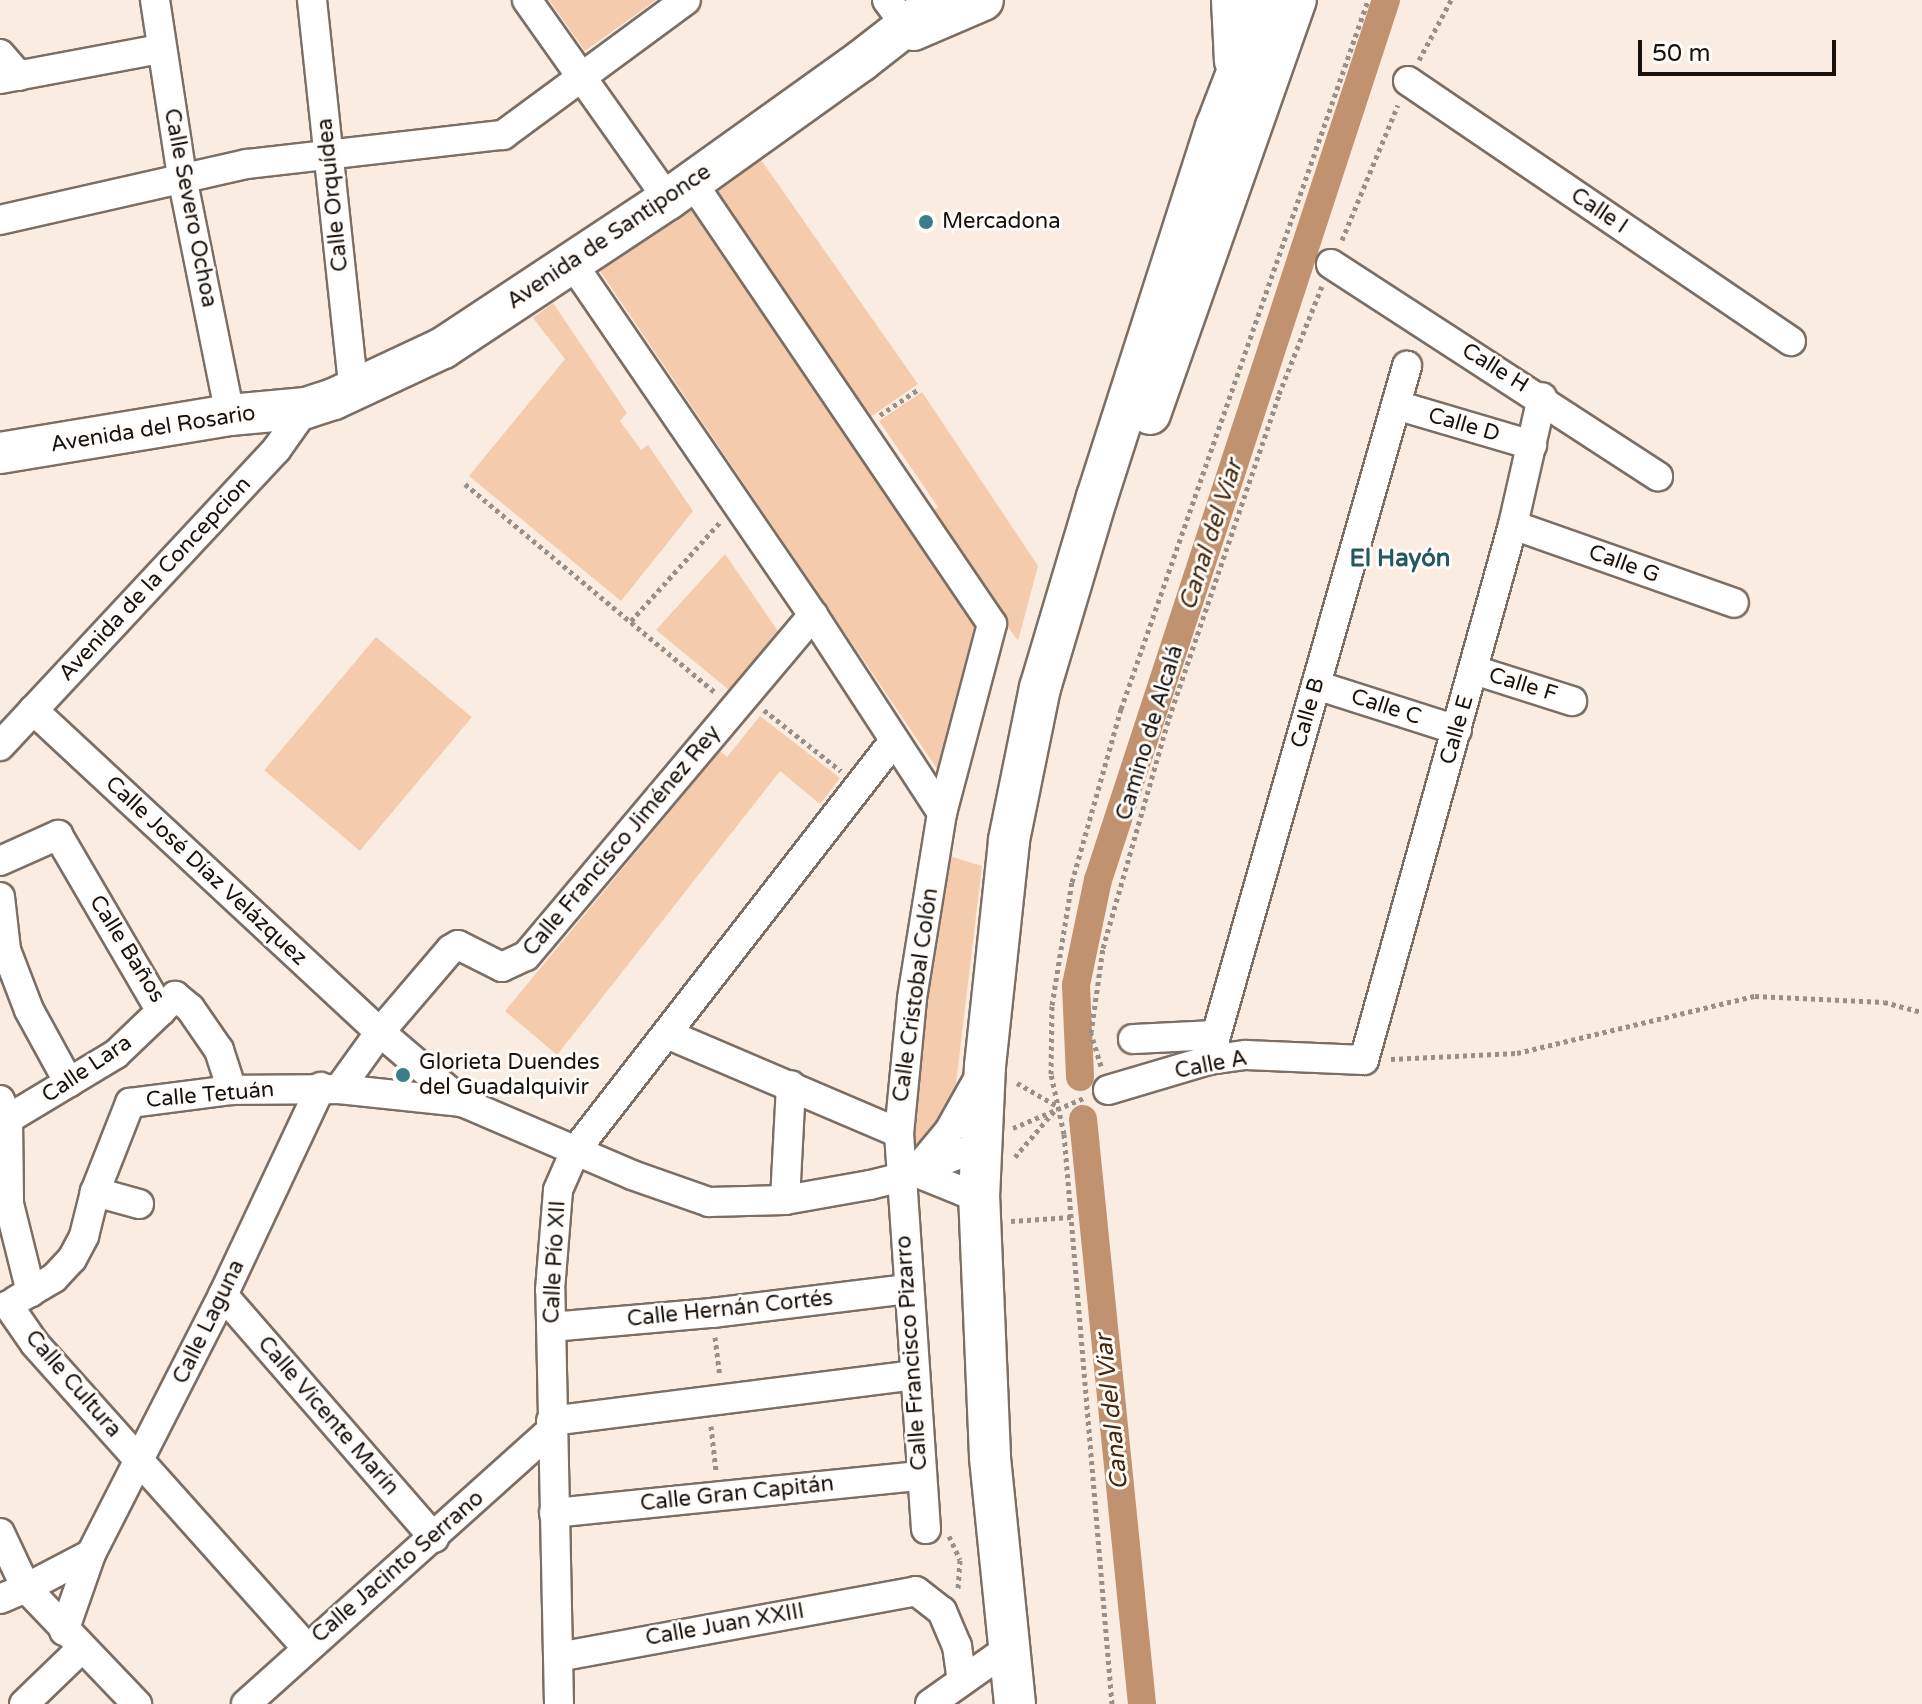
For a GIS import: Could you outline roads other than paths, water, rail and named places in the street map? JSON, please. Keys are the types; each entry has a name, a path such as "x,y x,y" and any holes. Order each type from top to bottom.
{"main road":[{"name":"Avenida de Santiponce","path":"306,408 354,390 443,348 680,191 896,20 939,0"},
{"name":"Avenida de Santiponce","path":"896,20 931,25 983,0"},
{"path":"1232,0 1235,77"},
{"path":"1015,1704 990,1456 988,1210 980,1146 998,924 1009,840 1040,688 1179,237 1265,0"},
{"path":"1241,149 1246,91 1281,0"},
{"path":"998,924 1056,694 1092,574 1296,0"},
{"name":"Avenida del Rosario","path":"0,453 230,415 306,408"}],"street":[{"name":"Calle Severo Ochoa","path":"155,0 182,177 230,415"},
{"name":"Calle Orquídea","path":"312,0 354,390"},
{"path":"527,0 583,78 680,191"},
{"path":"0,220 247,164 503,135 686,0"},
{"path":"0,54 9,77 161,49"},
{"name":"Calle I","path":"1408,81 1791,341"},
{"name":"Calle Cristobal Colón","path":"680,191 859,429 992,624 942,813 912,999 899,1133 907,1175"},
{"path":"572,263 813,615 942,813"},
{"name":"Calle H","path":"1331,264 1542,397 1658,476"},
{"name":"Calle B","path":"1213,1048 1407,366"},
{"name":"Calle E","path":"1364,1060 1513,525 1542,397"},
{"name":"Calle D","path":"1396,405 1532,445"},
{"name":"Avenida de la Concepcion","path":"0,746 276,450 306,408"},
{"name":"Calle G","path":"1513,525 1734,603"},
{"name":"Calle Francisco Jiménez Rey","path":"380,1032 451,949 458,945 502,967 526,956 813,615"},
{"name":"Calle F","path":"1474,670 1572,701"},
{"name":"Calle C","path":"1316,685 1457,730"},
{"name":"Calle José Díaz Velázquez","path":"33,710 380,1032 462,1102 575,1151 709,1202 785,1200 907,1175 980,1146"},
{"name":"Calle Pío XII","path":"559,1704 551,1425 551,1254 558,1190 575,1151 894,741"},
{"name":"Calle Baños","path":"0,861 58,835 161,1011 175,996 190,1008 219,1050 232,1090"},
{"path":"0,897 3,952 29,1010 69,1083"},
{"name":"Calle Lara","path":"4,1110 69,1083 116,1054 161,1011"},
{"path":"330,1088 380,1032"},
{"path":"667,1034 899,1133"},
{"name":"Calle A","path":"1133,1039 1246,1055 1364,1060"},
{"name":"Calle A","path":"1108,1090 1213,1048"},
{"path":"985,1066 949,1131 907,1175 988,1210"},
{"path":"785,1200 791,1085"},
{"name":"Calle José Díaz Velázquez","path":"330,1088 462,1102"},
{"name":"Calle Tetuán","path":"13,1302 54,1278 72,1259 84,1236 95,1192 130,1103 232,1090 330,1088"},
{"name":"Calle Laguna","path":"73,1639 91,1554 330,1088"},
{"path":"4,1110 13,1302"},
{"name":"Calle Francisco Pizarro","path":"907,1175 908,1289 926,1529"},
{"path":"95,1192 139,1204"},
{"name":"Calle Hernán Cortés","path":"551,1327 712,1313 908,1289"},
{"name":"Calle Vicente Marín","path":"223,1295 434,1538"},
{"name":"Calle Cultura","path":"13,1302 35,1344 306,1647"},
{"path":"551,1425 913,1375"},
{"name":"Calle Jacinto Serrano","path":"246,1704 306,1647 434,1538 551,1425"},
{"name":"Calle Gran Capitán","path":"554,1513 920,1476"},
{"path":"0,1533 13,1593 73,1639 128,1701"},
{"path":"13,1593 91,1554"},
{"name":"Calle Juan XXIII","path":"558,1657 916,1591 942,1611 957,1646 945,1696"},
{"path":"24,1704 73,1639"},
{"path":"945,1696 1009,1648"}],"waterway":[{"name":"Canal del Viar","path":"1080,1077 1076,985 1098,880 1386,0"},
{"name":"Canal del Viar","path":"1083,1119 1142,1704"}],"place":[{"name":"Mercadona","path":"926,222"},
{"name":"Glorieta Duendes del Guadalquivir","path":"403,1075"}],"district":[{"name":"El Hayón","path":"1400,559"}]}
